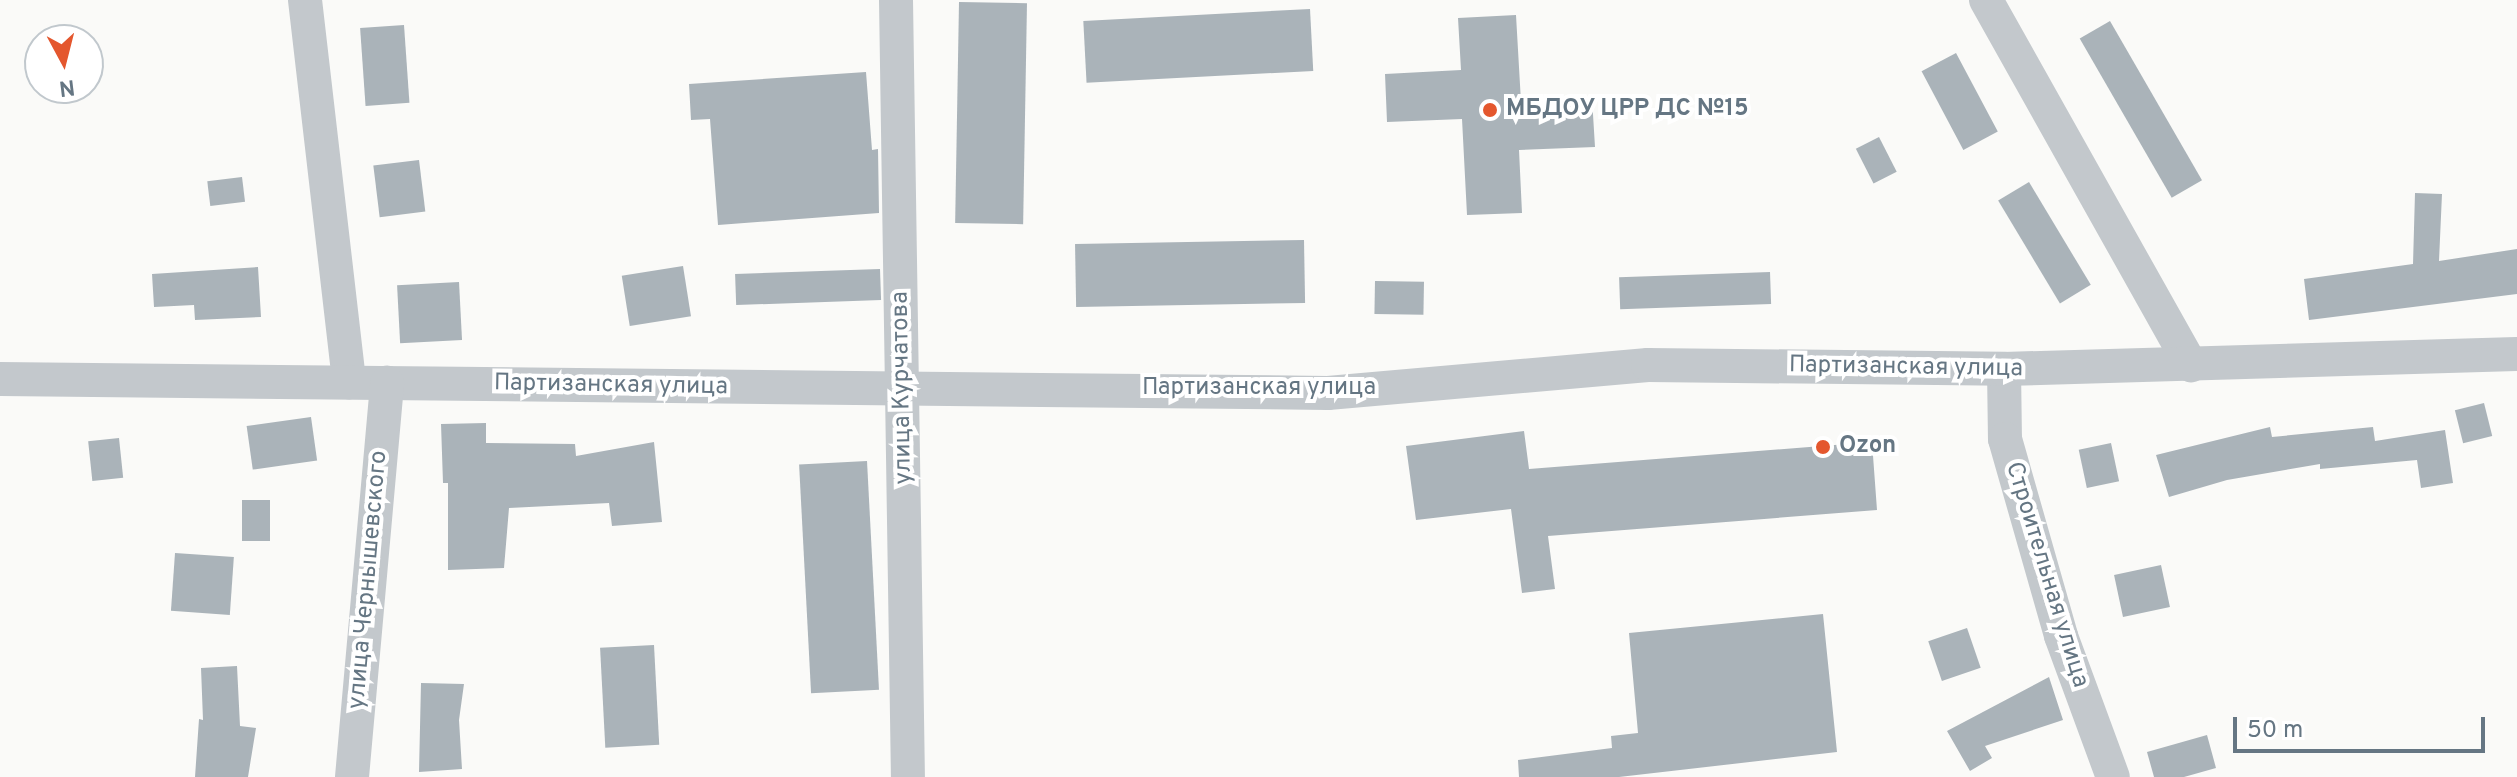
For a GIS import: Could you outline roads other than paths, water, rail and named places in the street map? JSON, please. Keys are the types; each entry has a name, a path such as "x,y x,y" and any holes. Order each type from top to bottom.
{"street":[{"path":"305,0 349,382"},
{"name":"улица Курчатова","path":"896,0 908,777"},
{"path":"1986,0 2191,365"},
{"name":"Партизанская улица","path":"0,379 904,386 1328,393 1648,365 2004,369 2517,354"},
{"name":"Строительная улица","path":"2004,369 2005,439 2061,636 2113,777"},
{"name":"улица Чернышевского","path":"352,777 387,383"}],"place":[{"name":"МБДОУ ЦРР ДС №15","path":"1490,110"},
{"name":"Ozon","path":"1823,447"}]}
